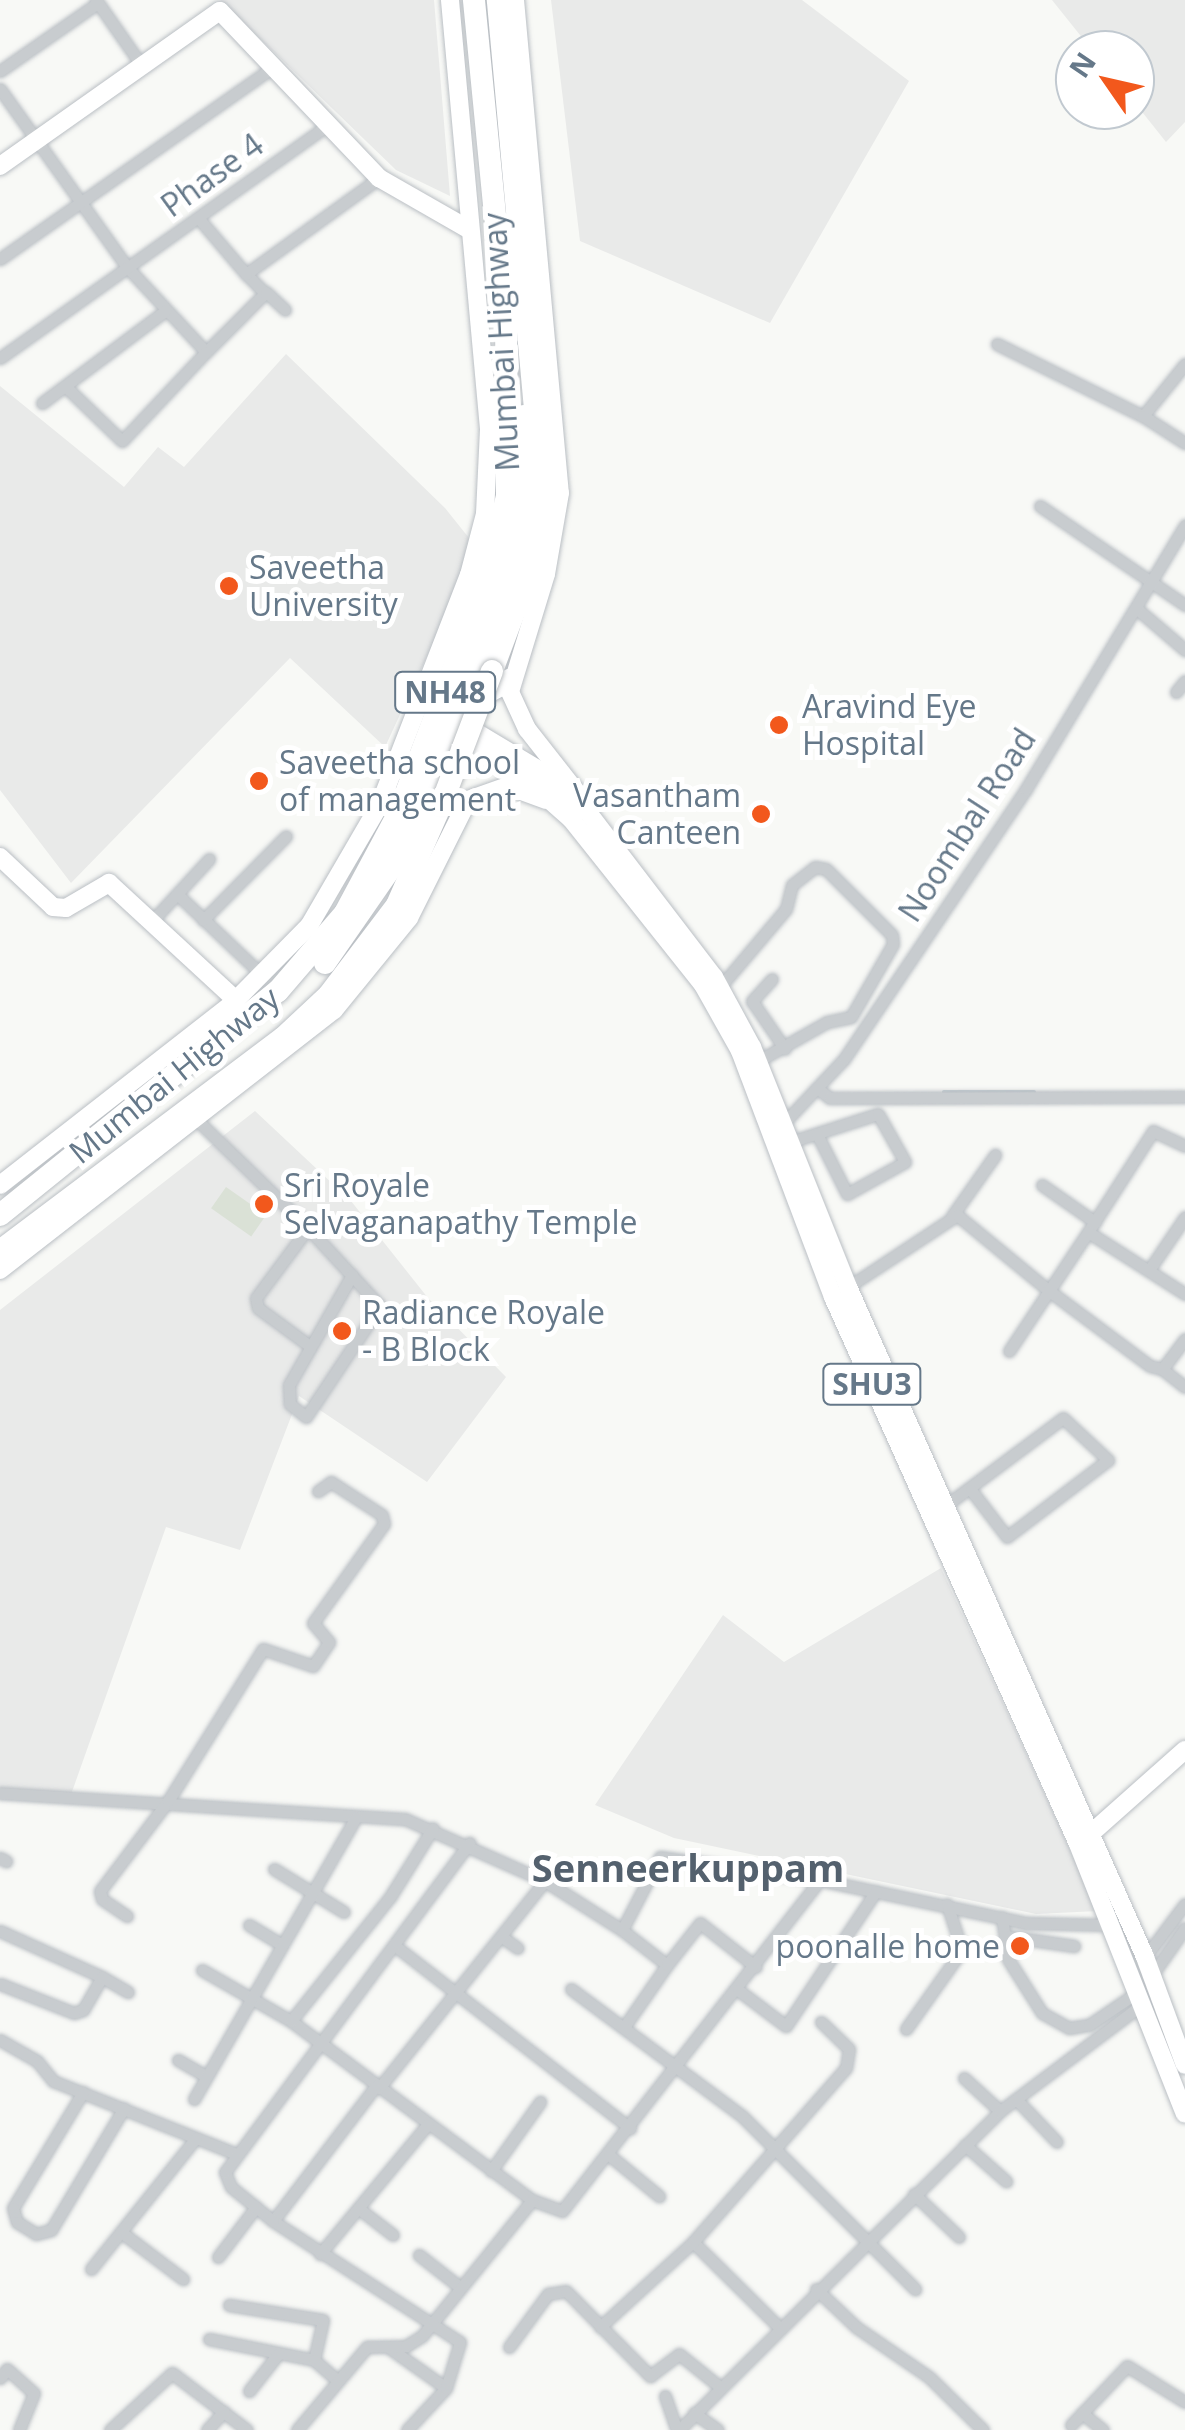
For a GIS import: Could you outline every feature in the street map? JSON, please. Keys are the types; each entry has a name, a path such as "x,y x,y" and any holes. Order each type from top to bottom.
{"highway":[{"name":"Mumbai Highway","path":"0,1215 144,1102 301,968 362,887 398,814 488,580 508,496 509,384 474,0"},
{"name":"NH48","path":"0,1251 272,1046 329,995 398,906 444,800 525,583 542,497 498,0"},
{"path":"144,1102 261,1023 331,956 399,856 451,727 492,674 525,500 524,404 500,262"}],"street":[{"path":"0,1185 236,1000 310,926 358,850 480,544 489,428 450,0"},
{"path":"514,0 560,493 546,574 492,674 602,830"},
{"path":"0,71 97,2 142,66"},
{"path":"0,166 142,66 215,6 379,178 468,229"},
{"path":"0,259 272,67"},
{"path":"0,90 127,267 206,352"},
{"name":"Phase 4","path":"0,358 200,220 328,125"},
{"path":"246,274 379,178"},
{"path":"200,220 246,274 285,310"},
{"path":"65,386 122,440 266,292"},
{"path":"42,404 165,310"},
{"path":"997,344 1143,416 1185,443"},
{"path":"1143,416 1185,364"},
{"path":"1040,506 1185,605"},
{"name":"Noombal Road","path":"781,1135 844,1059 1026,789 1185,525"},
{"path":"1136,608 1185,650"},
{"path":"1176,692 1185,681"},
{"name":"SHU3","path":"451,727 563,811 703,985 740,1051 945,1506 1085,1840 1138,1999 1185,2114"},
{"name":"SHU3","path":"451,727 546,774 602,830 720,987 758,1061 833,1297 1085,1840 1149,1966 1185,2065"},
{"path":"0,1270 314,1029 371,969 422,894 468,800 508,786 563,811"},
{"path":"203,920 286,836"},
{"path":"152,920 209,859"},
{"path":"3,865 52,907 66,908 109,883 236,1000"},
{"path":"720,987 786,909 792,885 815,868 826,869 870,910 893,944 855,1012 758,1061"},
{"path":"177,894 263,976"},
{"path":"772,979 752,1001 786,1049"},
{"path":"817,1088 830,1098 1185,1097"},
{"path":"781,1135 818,1134 878,1114 905,1162 850,1194 818,1134"},
{"path":"195,1121 256,1176 308,1228 352,1275 380,1306 306,1416 290,1404 289,1385 307,1344 352,1275"},
{"path":"1009,1351 1154,1131 1185,1146"},
{"path":"848,1287 952,1216 995,1155"},
{"path":"1042,1185 1091,1227 1185,1294"},
{"path":"952,1216 979,1230 1048,1290 1150,1366 1162,1369 1185,1387"},
{"path":"1149,1270 1185,1217"},
{"path":"307,1344 258,1308 256,1298 308,1228"},
{"path":"1162,1369 1185,1339"},
{"path":"945,1506 1063,1418 1108,1460 1006,1537 971,1490"},
{"path":"127,1916 102,1899 100,1891 168,1801 263,1649 270,1646 307,1669 330,1642 313,1623 384,1524 382,1515 332,1482 318,1490"},
{"path":"1085,1840 1185,1750"},
{"path":"0,1793 356,1816 433,1828 546,1881 622,1930 667,1965"},
{"path":"194,2099 356,1816"},
{"path":"291,2021 390,1896 433,1828"},
{"path":"407,2430 446,2388 460,2342 434,2320 320,2254 226,2181 234,2154 469,1843"},
{"path":"622,1930 660,1857 820,1880 1002,1917 1113,1925"},
{"path":"274,1869 344,1912"},
{"path":"202,1970 291,2021 532,2200 562,2211 609,2156 820,1880"},
{"path":"273,2221 546,1881"},
{"path":"738,1990 786,2026 876,1891"},
{"path":"906,2029 962,1950 947,1904"},
{"path":"1149,1966 1185,1904"},
{"path":"1002,1917 1008,1960 1042,2013 1069,2028 1090,2026 1138,1999"},
{"path":"624,2027 700,1923 756,1967"},
{"path":"249,1924 281,1944"},
{"path":"1149,1966 1185,1928"},
{"path":"0,1931 128,1992"},
{"path":"1005,1936 1074,1946"},
{"path":"502,1938 518,1948"},
{"path":"394,1945 630,2128"},
{"path":"0,1984 74,2014 84,2010 102,1977"},
{"path":"570,1989 779,2150 916,2289"},
{"path":"665,2396 678,2430 816,2289 1000,2111 1138,1999"},
{"path":"600,2327 693,2242 779,2150 851,2057 821,2022"},
{"path":"0,2040 37,2061 54,2081 234,2154"},
{"path":"178,2060 206,2076"},
{"path":"964,2078 1000,2111"},
{"path":"83,2092 13,2208 17,2222 36,2234 51,2230 124,2108"},
{"path":"1016,2099 1057,2142"},
{"path":"491,2171 540,2102"},
{"path":"320,2254 427,2125"},
{"path":"91,2269 196,2138"},
{"path":"965,2145 1006,2181"},
{"path":"609,2156 658,2196"},
{"path":"914,2194 959,2237"},
{"path":"297,2430 366,2348 414,2342 532,2200"},
{"path":"218,2257 256,2207"},
{"path":"358,2208 393,2235"},
{"path":"121,2232 183,2279"},
{"path":"693,2242 779,2326"},
{"path":"418,2254 461,2288"},
{"path":"816,2289 975,2427"},
{"path":"509,2347 555,2290 576,2298 650,2376 679,2354 720,2387"},
{"path":"230,2304 323,2320 314,2360"},
{"path":"209,2339 314,2360 337,2380"},
{"path":"388,2347 446,2388"},
{"path":"249,2390 278,2354"},
{"path":"1071,2425 1127,2366 1185,2402"},
{"path":"0,2378 8,2368 34,2393 19,2430"},
{"path":"110,2430 166,2374 247,2430"},
{"path":"208,2430 224,2411"},
{"path":"694,2413 718,2430"},
{"path":"1082,2413 1102,2430"}],"shaded area":[{"path":"220,0 434,0 450,196 396,170"},
{"path":"551,0 802,0 909,81 770,323 580,241"},
{"path":"1052,0 1185,0 1185,122 1166,142 1155,128 1155,30 1076,30"},
{"name":"Saveetha University","path":"286,354 445,508 477,548 385,747 290,658 71,883 0,790 0,386 124,487 158,447 184,467"},
{"path":"255,1111 351,1201 428,1298 506,1377 427,1482 299,1396 240,1550 166,1527 68,1803 0,1796 0,1310"},
{"path":"226,1187 266,1215 251,1236 211,1208"},
{"path":"941,1568 1098,1911 1036,1914 674,1838 595,1805 723,1615 784,1662"}],"waterway":[{"path":"944,1092 1034,1092"}],"place":[{"name":"Saveetha University","path":"229,586"},
{"name":"Aravind Eye Hospital","path":"779,725"},
{"name":"Saveetha school of management","path":"259,781"},
{"name":"Vasantham Canteen","path":"761,814"},
{"name":"Sri Royale Selvaganapathy Temple","path":"264,1204"},
{"name":"Radiance Royale - B Block","path":"342,1331"},
{"name":"poonalle home","path":"1020,1946"}],"district":[{"name":"Senneerkuppam","path":"688,1868"}]}
